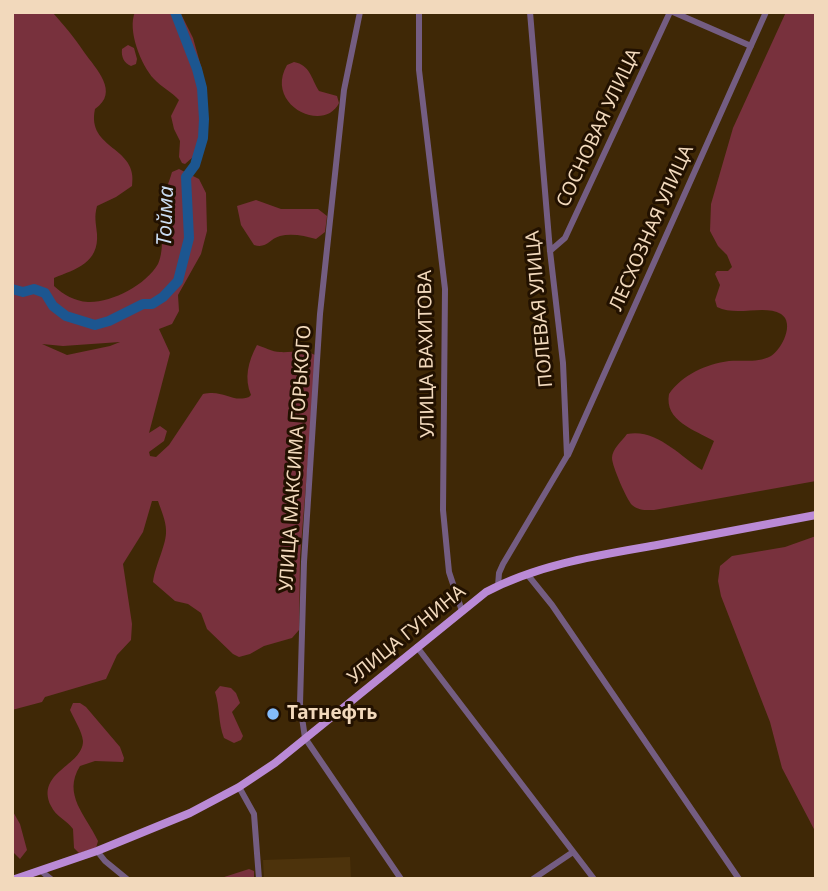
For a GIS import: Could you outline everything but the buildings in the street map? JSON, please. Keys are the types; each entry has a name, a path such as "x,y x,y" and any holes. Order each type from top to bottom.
{"main road":[{"name":"УЛИЦА ГУНИНА","path":"15,879 97,851 190,813 240,787 275,763 462,611 498,586 527,574 606,554 816,515"}],"street":[{"name":"УЛИЦА МАКСИМА ГОРЬКОГО","path":"360,12 344,90 320,314 304,562 300,674 305,738 401,879"},
{"name":"УЛИЦА ВАХИТОВА","path":"419,12 419,70 445,289 443,510 449,572 462,611"},
{"name":"ПОЛЕВАЯ УЛИЦА","path":"530,12 550,251 563,363 567,456"},
{"name":"СОСНОВАЯ УЛИЦА","path":"550,251 565,238 671,12"},
{"path":"671,12 751,46"},
{"name":"ЛЕСХОЗНАЯ УЛИЦА","path":"567,456 766,12"},
{"path":"498,586 503,564 567,456"},
{"path":"527,574 552,605 739,879"},
{"path":"417,647 594,879"},
{"path":"240,787 254,814 259,879"},
{"path":"97,851 127,879"},
{"path":"533,879 573,852"},
{"path":"41,871 51,879"}],"shaded area":[{"path":"12,12 52,12 103,80 106,95 95,109 94,122 98,133 128,163 132,173 132,186 97,206 97,244 90,258 78,268 54,278 54,286 78,300 97,302 137,286 152,272 160,258 162,211 172,172 179,169 199,179 206,193 207,231 201,254 178,295 179,311 172,324 159,329 170,353 149,433 160,426 167,431 164,441 149,452 150,456 156,457 169,445 203,394 217,393 237,398 251,395 248,370 257,345 277,352 311,353 315,355 316,363 300,557 299,630 292,638 239,657 207,629 201,613 188,604 175,601 153,582 166,530 158,501 152,501 143,532 123,564 132,624 131,640 117,655 106,679 12,710","holes":["120,342 67,355 42,344 63,346"]},
{"path":"135,12 180,12 193,38 207,103 206,117 193,157 185,164 179,157 180,141 171,116 179,100 157,82 144,65 134,37"},
{"path":"786,12 816,12 816,481 654,510 640,509 630,502 612,458 627,434 638,433 658,439 702,470 714,441 676,418 671,411 669,394 681,381 703,368 720,362 756,360 771,356 785,336 785,318 774,311 733,311 717,307 715,300 720,285 715,274 717,271 728,271 732,267 710,231 711,204 733,128"},
{"path":"128,45 134,48 137,59 136,64 131,66 122,55 122,49"},
{"path":"294,62 307,69 319,91 337,96 339,103 332,112 321,116 310,115 289,103 283,92 282,79 287,65"},
{"path":"256,200 281,209 318,209 327,216 325,232 316,239 285,235 262,246 254,245 241,225 237,206"},
{"path":"816,536 816,833 782,768 770,722 721,596 718,581 720,566 732,556 785,547"},
{"path":"220,686 231,688 240,703 232,712 243,736 234,743 224,738 222,732 215,692"},
{"path":"73,703 86,707 120,747 124,758 123,762 95,761 80,766 75,776 78,805 98,841 96,848 79,853 74,848 73,829 53,810 48,794 54,777 81,750 83,741 80,729 70,710"},
{"path":"12,810 20,824 27,850 20,859 12,851"},
{"path":"350,857 351,879 264,879 263,860"},
{"path":"249,869 254,871 254,879 218,879"}],"waterway":[{"name":"Тойма","path":"12,289 23,292 34,289 45,293 53,306 66,316 95,325 143,304 152,304 178,281 189,238 186,177 195,165 203,138 204,119 202,88 197,69 175,12"}],"place":[{"name":"Татнефть","path":"273,714"}]}
